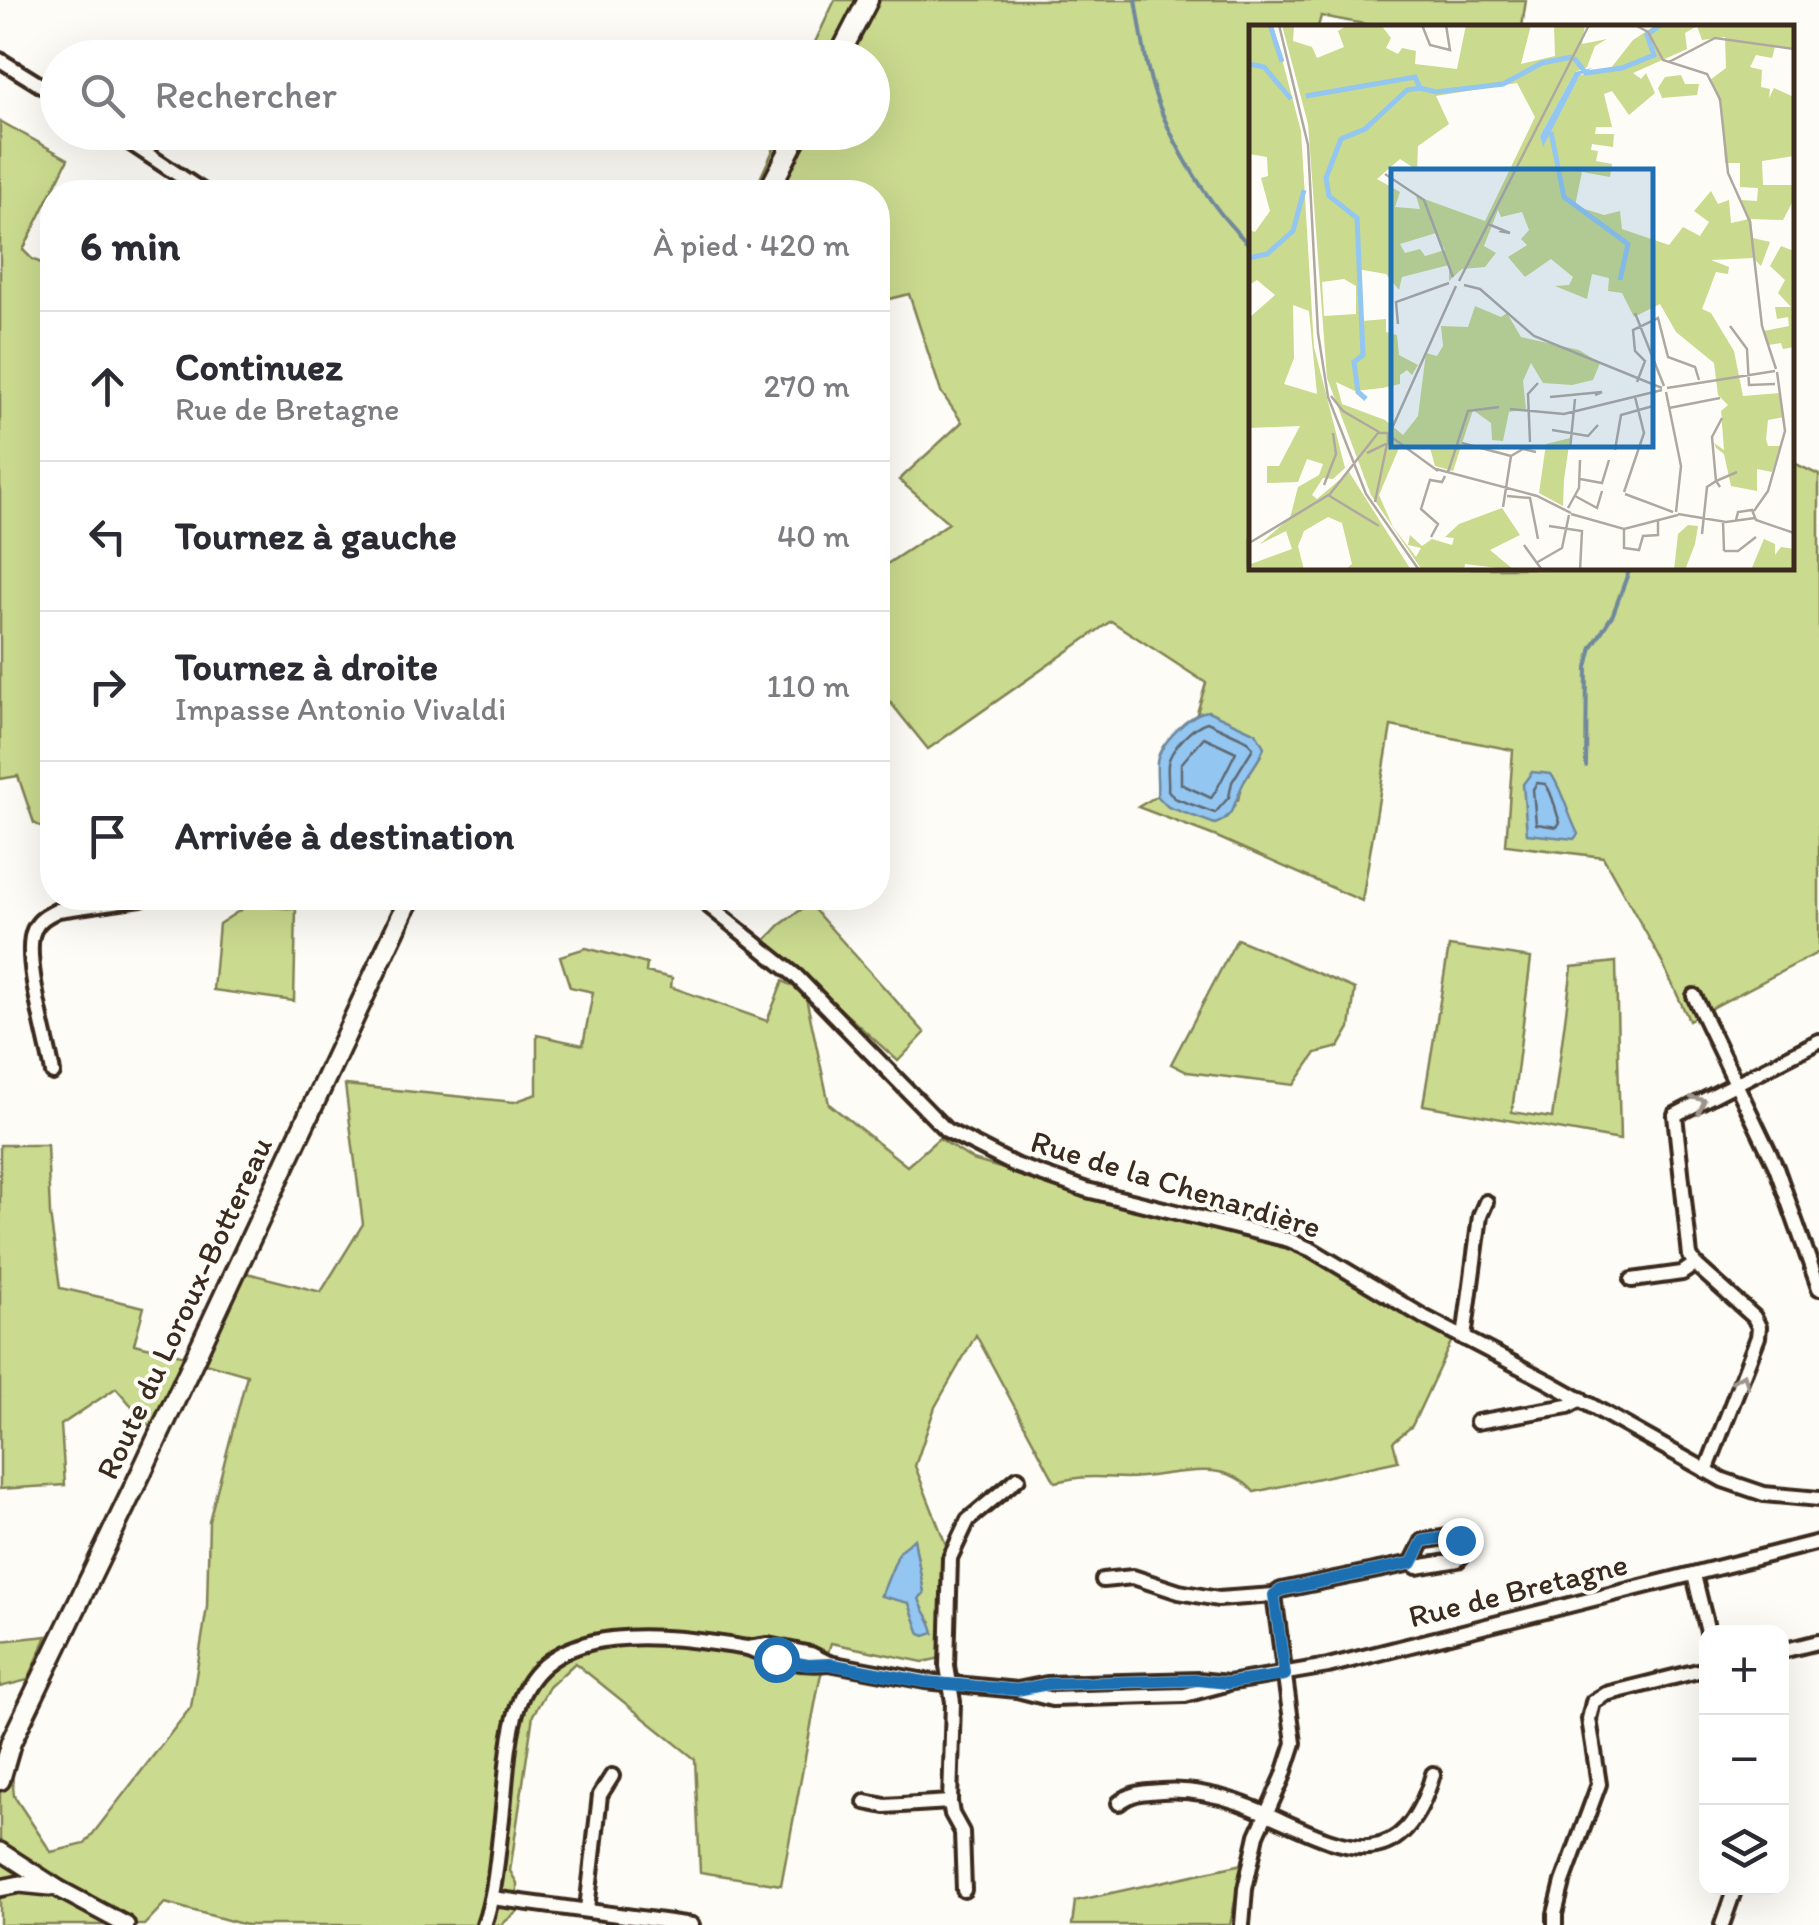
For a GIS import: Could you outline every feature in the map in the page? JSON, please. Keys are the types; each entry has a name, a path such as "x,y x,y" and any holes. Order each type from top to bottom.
{"main road":[{"path":"847,40 868,0"},
{"path":"774,180 790,150"},
{"name":"Route du Loroux-Bottereau","path":"0,1780 5,1747 133,1489 404,910"}],"street":[{"path":"0,60 40,85"},
{"path":"141,150 186,180"},
{"path":"54,1073 33,974 31,946 34,928 58,910"},
{"name":"Rue de la Chenardière","path":"714,910 796,976 946,1130 1004,1160 1087,1190 1290,1240 1706,1471 1764,1494 1819,1499"},
{"path":"1694,996 1776,1167 1819,1288"},
{"path":"1706,1471 1759,1327 1754,1317 1690,1256 1675,1115 1819,1041"},
{"path":"1464,1338 1480,1216 1486,1202"},
{"path":"1632,1280 1682,1273 1695,1264"},
{"path":"1477,1422 1568,1406 1581,1399"},
{"path":"964,1890 962,1832 950,1802 951,1684 947,1666 953,1547 968,1520 1018,1478"},
{"name":"Rue de Bretagne","path":"484,1925 492,1898 515,1715 526,1687 541,1666 566,1648 600,1640 768,1646 791,1649 829,1664 951,1684 1017,1690 1048,1684 1198,1680 1228,1683 1285,1675 1819,1542"},
{"path":"1103,1580 1133,1578 1218,1599 1274,1595 1281,1590 1412,1563"},
{"path":"1694,1575 1706,1625"},
{"path":"1242,1925 1248,1872 1266,1814 1293,1753 1274,1595"},
{"path":"1789,1649 1818,1642"},
{"path":"1555,1925 1563,1882 1599,1784 1589,1719 1593,1702 1606,1694 1699,1672"},
{"path":"1119,1803 1140,1792 1202,1792 1340,1846 1374,1846 1395,1838 1412,1821 1433,1774"},
{"path":"587,1909 600,1796 612,1776"},
{"path":"865,1802 885,1806 950,1802"},
{"path":"0,1851 59,1890 126,1925"},
{"path":"0,1888 20,1884 59,1890"},
{"path":"1722,1925 1733,1895"},
{"path":"492,1898 692,1925"}],"green space":[{"path":"835,0 1526,0 1522,25 1369,25 1321,16 1319,25 1249,25 1249,570 1794,570 1794,463 1819,475 1819,952 1689,1020 1659,956 1603,857 1506,845 1513,750 1391,726 1362,901 1138,807 1157,796 1185,809 1238,800 1241,786 1261,755 1208,712 1197,713 1206,683 1111,621 928,749 890,702 890,562 949,523 899,480 962,422 941,392 909,294 890,299 890,180 759,180 773,150 890,150 890,40 816,40"},
{"path":"0,121 40,143 40,150 52,150 68,159 58,180 40,180 40,216 23,250 40,263 40,826 34,823 18,776 0,779"},
{"path":"240,910 296,910 294,1001 213,990 219,924"},
{"path":"801,910 814,910 925,1033 898,1061 765,941"},
{"path":"1237,939 1355,989 1350,1028 1339,1047 1316,1053 1294,1085 1187,1072 1171,1064"},
{"path":"1449,946 1531,958 1512,1112 1552,1118 1572,967 1616,962 1620,1140 1423,1105"},
{"path":"586,948 647,964 646,972 672,978 671,987 767,1021 783,981 805,993 829,1104 907,1166 939,1138 973,1160 1302,1251 1452,1340 1412,1426 1393,1442 1398,1461 1254,1492 1241,1480 1211,1471 1126,1478 1083,1477 1055,1482 976,1335 935,1407 915,1466 946,1545 941,1658 923,1662 831,1643 820,1678 781,1885 700,1872 695,1759 575,1663 549,1687 533,1715 510,1871 517,1883 517,1912 501,1925 246,1925 165,1903 144,1925 0,1925 0,1766 12,1775 14,1796 51,1852 85,1844 191,1707 207,1607 209,1521 247,1375 205,1363 243,1272 321,1292 363,1224 345,1085 514,1102 537,1094 537,1035 583,1045 593,992 570,987 560,956","holes":["914,1540 924,1593 919,1598 922,1611 931,1621 916,1622 909,1603 881,1595"]},
{"path":"0,1145 47,1145 50,1214 60,1288 144,1307 134,1344 186,1356 151,1428 116,1388 61,1425 65,1485 0,1489"},
{"path":"47,1636 28,1680 0,1687 0,1641"},
{"path":"1243,1864 1230,1925 1072,1925 1075,1901"}],"water":[{"path":"1208,711 1256,733 1264,747 1230,813 1215,824 1168,807 1157,796 1157,762 1163,747 1184,723"},
{"path":"1532,772 1551,774 1555,780 1578,834 1574,839 1527,834 1523,784"},
{"path":"914,1539 924,1593 919,1598 934,1633 925,1636 920,1634 909,1603 881,1596 900,1550"}],"waterway":[{"path":"1136,0 1146,60 1163,115 1203,189 1249,244"},
{"path":"1586,766 1587,667 1592,647 1613,614 1629,570"}],"route":[{"path":"776,1659 829,1664 925,1682 1017,1690 1048,1684 1198,1680 1228,1683 1285,1675 1274,1595 1281,1590 1412,1563 1423,1541 1453,1536 1460,1540"}]}
